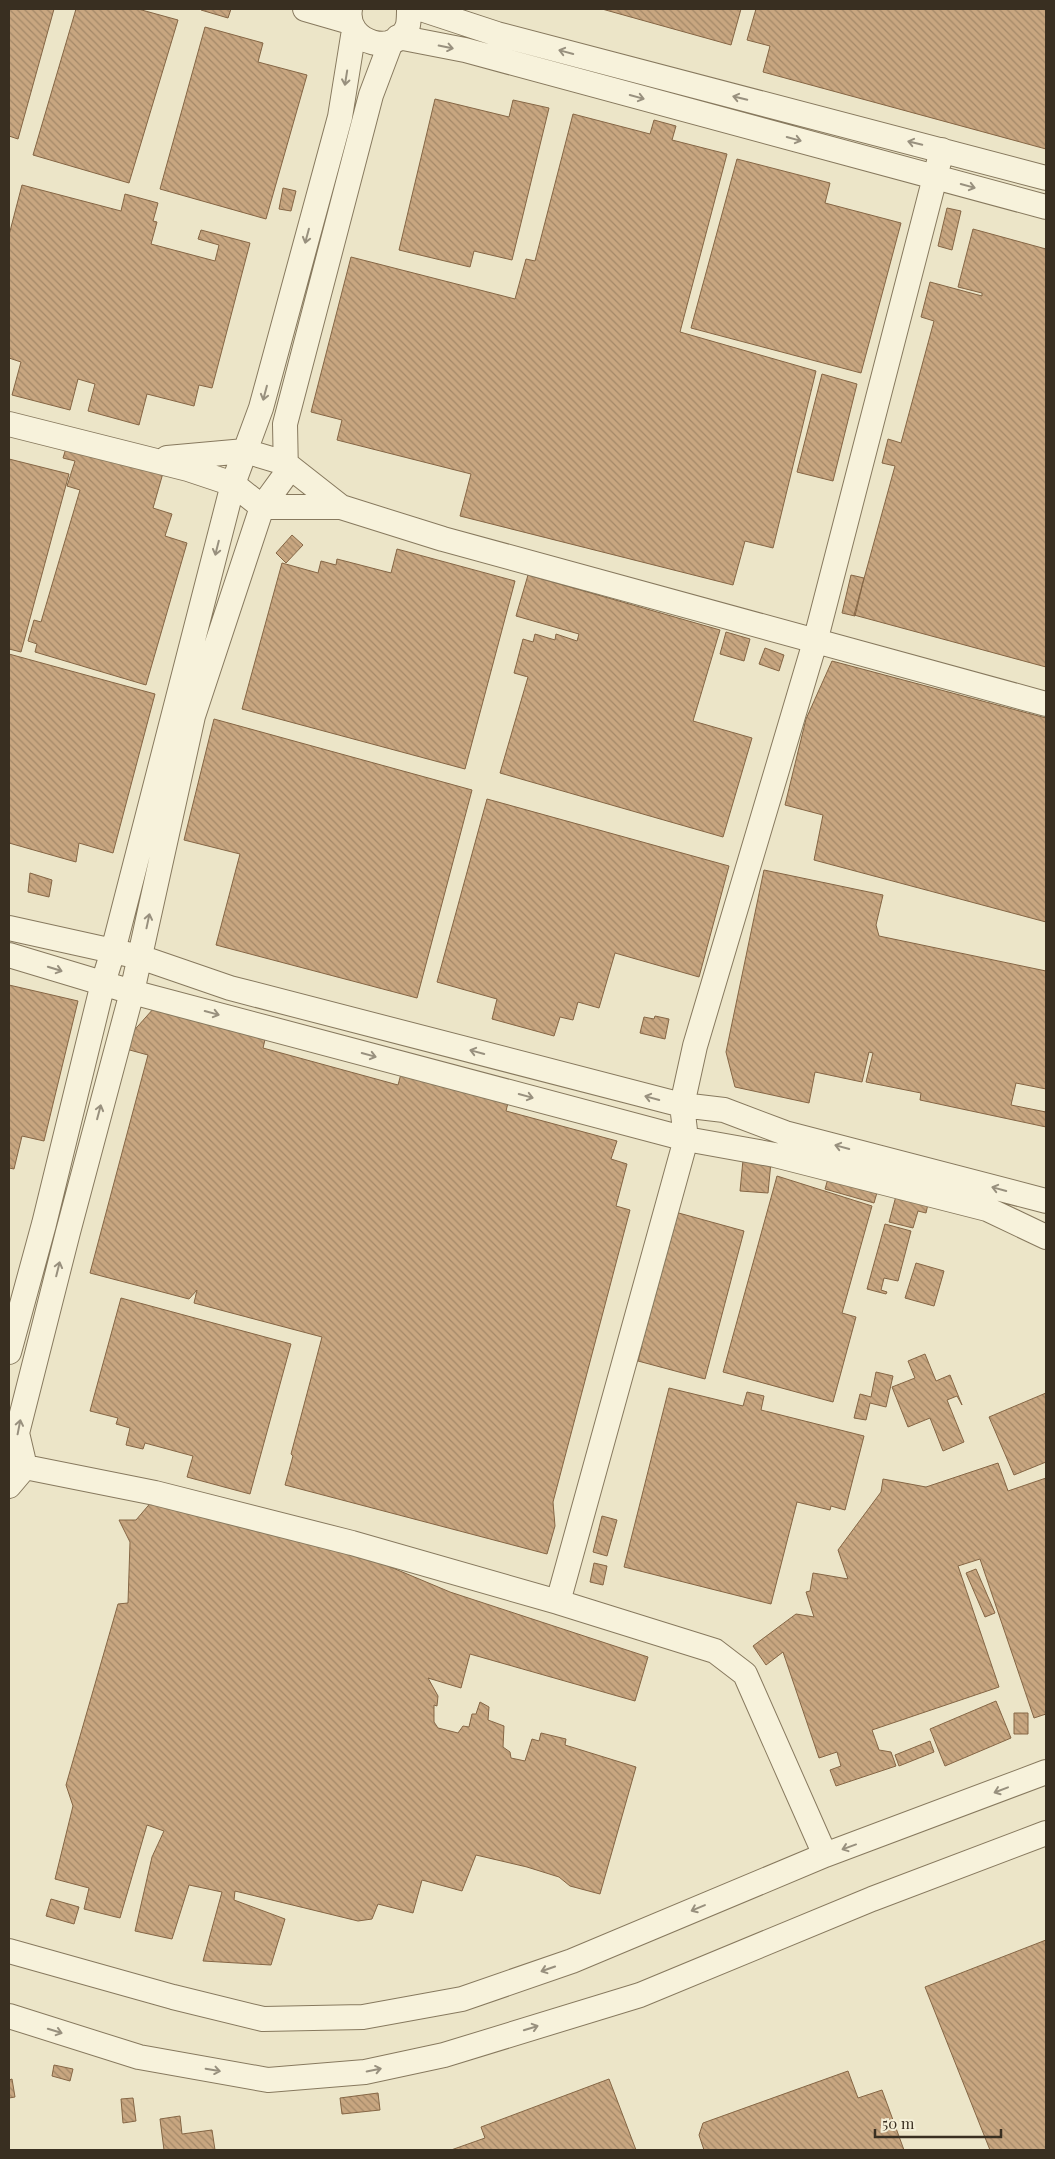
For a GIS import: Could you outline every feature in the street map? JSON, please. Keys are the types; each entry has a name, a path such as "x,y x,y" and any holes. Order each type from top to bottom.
{"street":[{"path":"305,9 351,20 367,41 381,44 395,40 464,50 1046,208"},
{"path":"9,1486 17,1464 17,1434 68,1232 132,992 193,716 262,507 286,474 285,424 371,95 395,40 408,24 409,9"},
{"path":"421,9 497,34 1046,178"},
{"path":"9,1352 44,1224 103,983 113,951 233,484 261,408 340,116 351,20"},
{"path":"600,87 606,63"},
{"path":"558,1602 686,1139 682,1106 696,1046 815,642 942,150"},
{"path":"298,270 324,276"},
{"path":"9,424 150,460 233,484 262,507 341,507 443,539 1046,704"},
{"path":"150,460 246,450 285,463 341,507"},
{"path":"9,928 140,957 230,988 682,1106 724,1110 785,1133 1046,1201"},
{"path":"9,955 132,992 686,1139 775,1155 987,1209 1046,1238"},
{"path":"44,1224 68,1232"},
{"path":"17,1464 164,1496 352,1544 558,1602 715,1651 746,1674 825,1855"},
{"path":"9,1951 173,1997 263,2019 363,2017 462,1999 572,1961 825,1855 1046,1772"},
{"path":"9,2016 138,2057 268,2080 365,2072 444,2055 640,1995 848,1909 1046,1833"}],"building":[{"path":"9,9 54,9 18,139 9,136"},
{"path":"76,9 138,9 178,20 129,183 33,155"},
{"path":"201,9 231,9 228,18"},
{"path":"602,9 741,9 731,45"},
{"path":"756,9 1046,9 1046,149 763,72 770,46 747,40"},
{"path":"205,27 263,43 258,62 307,75 266,219 160,189"},
{"path":"435,99 509,117 513,100 549,108 512,260 474,251 470,267 399,250"},
{"path":"573,114 650,134 654,120 676,126 672,140 727,154 680,332 816,371 773,548 745,541 733,585 460,516 471,474 337,440 342,420 311,412 351,257 515,299 526,259 535,261"},
{"path":"737,159 830,183 825,203 901,223 861,373 691,328"},
{"path":"22,185 121,211 125,194 158,203 153,221 157,222 151,244 215,261 219,245 198,239 201,230 250,243 212,388 199,385 194,406 147,394 139,425 88,411 95,384 78,379 70,410 12,395 21,362 9,358 9,235"},
{"path":"283,188 296,191 291,211 279,209"},
{"path":"947,208 961,211 952,250 938,246"},
{"path":"973,229 1046,249 1046,667 854,615 895,466 882,463 888,439 901,443 934,321 921,317 930,282 982,296 982,293 958,287"},
{"path":"822,374 857,384 833,481 797,472"},
{"path":"67,445 163,473 153,508 172,514 165,536 187,543 146,685 35,652 37,644 28,641 34,620 41,622 80,490 67,486 75,461 63,458"},
{"path":"9,459 69,474 21,652 9,649"},
{"path":"292,535 303,545 286,563 276,553"},
{"path":"397,549 515,581 465,769 242,709 282,563 318,573 321,561 336,565 337,559 391,573"},
{"path":"528,575 720,630 693,721 752,738 723,837 500,773 528,677 514,673 523,639 533,642 535,634 555,640 556,634 577,641 579,634 516,616"},
{"path":"851,575 864,578 855,616 842,613"},
{"path":"726,632 750,639 744,661 720,654"},
{"path":"765,648 784,655 779,671 759,664"},
{"path":"9,654 155,694 113,853 79,843 76,862 9,843"},
{"path":"832,661 1046,718 1046,922 814,860 823,815 785,805 806,719"},
{"path":"214,719 472,790 417,998 216,945 240,854 184,840"},
{"path":"487,799 729,866 699,977 615,953 599,1008 578,1002 573,1020 560,1017 554,1036 492,1019 497,999 437,982"},
{"path":"764,870 883,895 876,925 879,936 1046,971 1046,1089 1016,1083 1011,1105 1046,1112 1046,1127 920,1100 921,1093 866,1082 873,1053 869,1052 862,1082 815,1072 809,1103 735,1087 726,1052"},
{"path":"30,873 52,880 49,897 28,892"},
{"path":"9,985 78,1001 44,1141 22,1136 14,1169 9,1168"},
{"path":"162,999 268,1027 263,1048 398,1085 405,1059 512,1087 506,1111 617,1141 611,1159 627,1164 616,1206 630,1210 553,1502 555,1526 547,1554 285,1485 293,1456 291,1454 322,1337 194,1303 197,1290 189,1299 90,1273 148,1055 126,1049 130,1035"},
{"path":"655,1016 669,1019 665,1039 640,1033 644,1017 654,1019"},
{"path":"743,1160 771,1162 768,1193 740,1191"},
{"path":"829,1175 878,1189 874,1203 825,1189"},
{"path":"777,1176 872,1206 842,1313 856,1317 833,1402 723,1372"},
{"path":"896,1196 928,1204 926,1213 918,1211 913,1228 889,1222"},
{"path":"675,1212 744,1231 705,1379 638,1361 642,1346 640,1346"},
{"path":"885,1224 911,1231 898,1281 884,1278 881,1290 887,1292 886,1294 867,1289"},
{"path":"916,1263 944,1271 934,1306 905,1298"},
{"path":"121,1298 291,1344 250,1494 187,1477 193,1456 145,1443 143,1449 126,1445 130,1428 116,1424 118,1418 90,1411"},
{"path":"925,1354 936,1381 950,1375 962,1405 957,1396 947,1400 964,1442 943,1451 930,1418 908,1427 892,1387 915,1378 908,1361"},
{"path":"876,1372 893,1376 886,1407 870,1403 866,1420 854,1418 860,1394 871,1397"},
{"path":"669,1388 743,1406 747,1392 764,1396 761,1410 864,1436 845,1510 831,1506 830,1510 797,1502 771,1604 624,1567"},
{"path":"1046,1393 1046,1462 1014,1475 989,1417"},
{"path":"998,1463 1008,1491 1046,1478 1046,1714 1034,1718 980,1559 958,1566 999,1687 872,1730 879,1750 891,1752 896,1766 836,1786 830,1770 841,1766 837,1752 819,1758 783,1652 766,1665 753,1646 796,1614 814,1617 806,1592 810,1591 813,1573 848,1579 838,1550 881,1492 883,1479 926,1487"},
{"path":"153,1500 350,1550 450,1592 648,1657 635,1701 470,1654 461,1688 428,1678 438,1696 437,1706 434,1705 434,1722 438,1728 458,1733 463,1726 469,1727 472,1714 476,1714 480,1702 489,1707 488,1720 504,1726 503,1747 510,1752 511,1758 525,1761 532,1739 539,1741 541,1733 566,1739 565,1745 636,1767 600,1894 570,1886 559,1877 476,1855 462,1891 422,1880 413,1913 378,1904 372,1919 358,1921 235,1891 234,1900 285,1919 271,1965 203,1961 222,1892 189,1885 172,1939 135,1931 152,1857 164,1831 147,1825 120,1918 84,1909 89,1888 55,1879 73,1806 66,1785 118,1604 128,1603 130,1542 119,1520 136,1520"},
{"path":"602,1516 617,1520 607,1556 593,1552"},
{"path":"594,1563 607,1566 603,1585 590,1582"},
{"path":"976,1569 995,1613 985,1617 966,1573"},
{"path":"996,1701 1011,1738 945,1766 930,1729"},
{"path":"1014,1713 1028,1713 1028,1734 1014,1734"},
{"path":"930,1741 934,1752 899,1766 895,1755"},
{"path":"51,1899 79,1907 74,1924 46,1916"},
{"path":"1046,1940 1046,2150 990,2150 925,1987"},
{"path":"54,2065 73,2069 70,2081 52,2076"},
{"path":"848,2071 858,2098 882,2090 904,2150 704,2150 699,2135 703,2123"},
{"path":"12,2079 15,2097 9,2098 9,2080"},
{"path":"609,2079 636,2150 451,2150 485,2138 481,2127"},
{"path":"378,2093 380,2110 342,2114 340,2098"},
{"path":"133,2098 136,2121 123,2123 121,2099"},
{"path":"180,2116 182,2134 212,2130 215,2150 164,2150 160,2119"}]}
